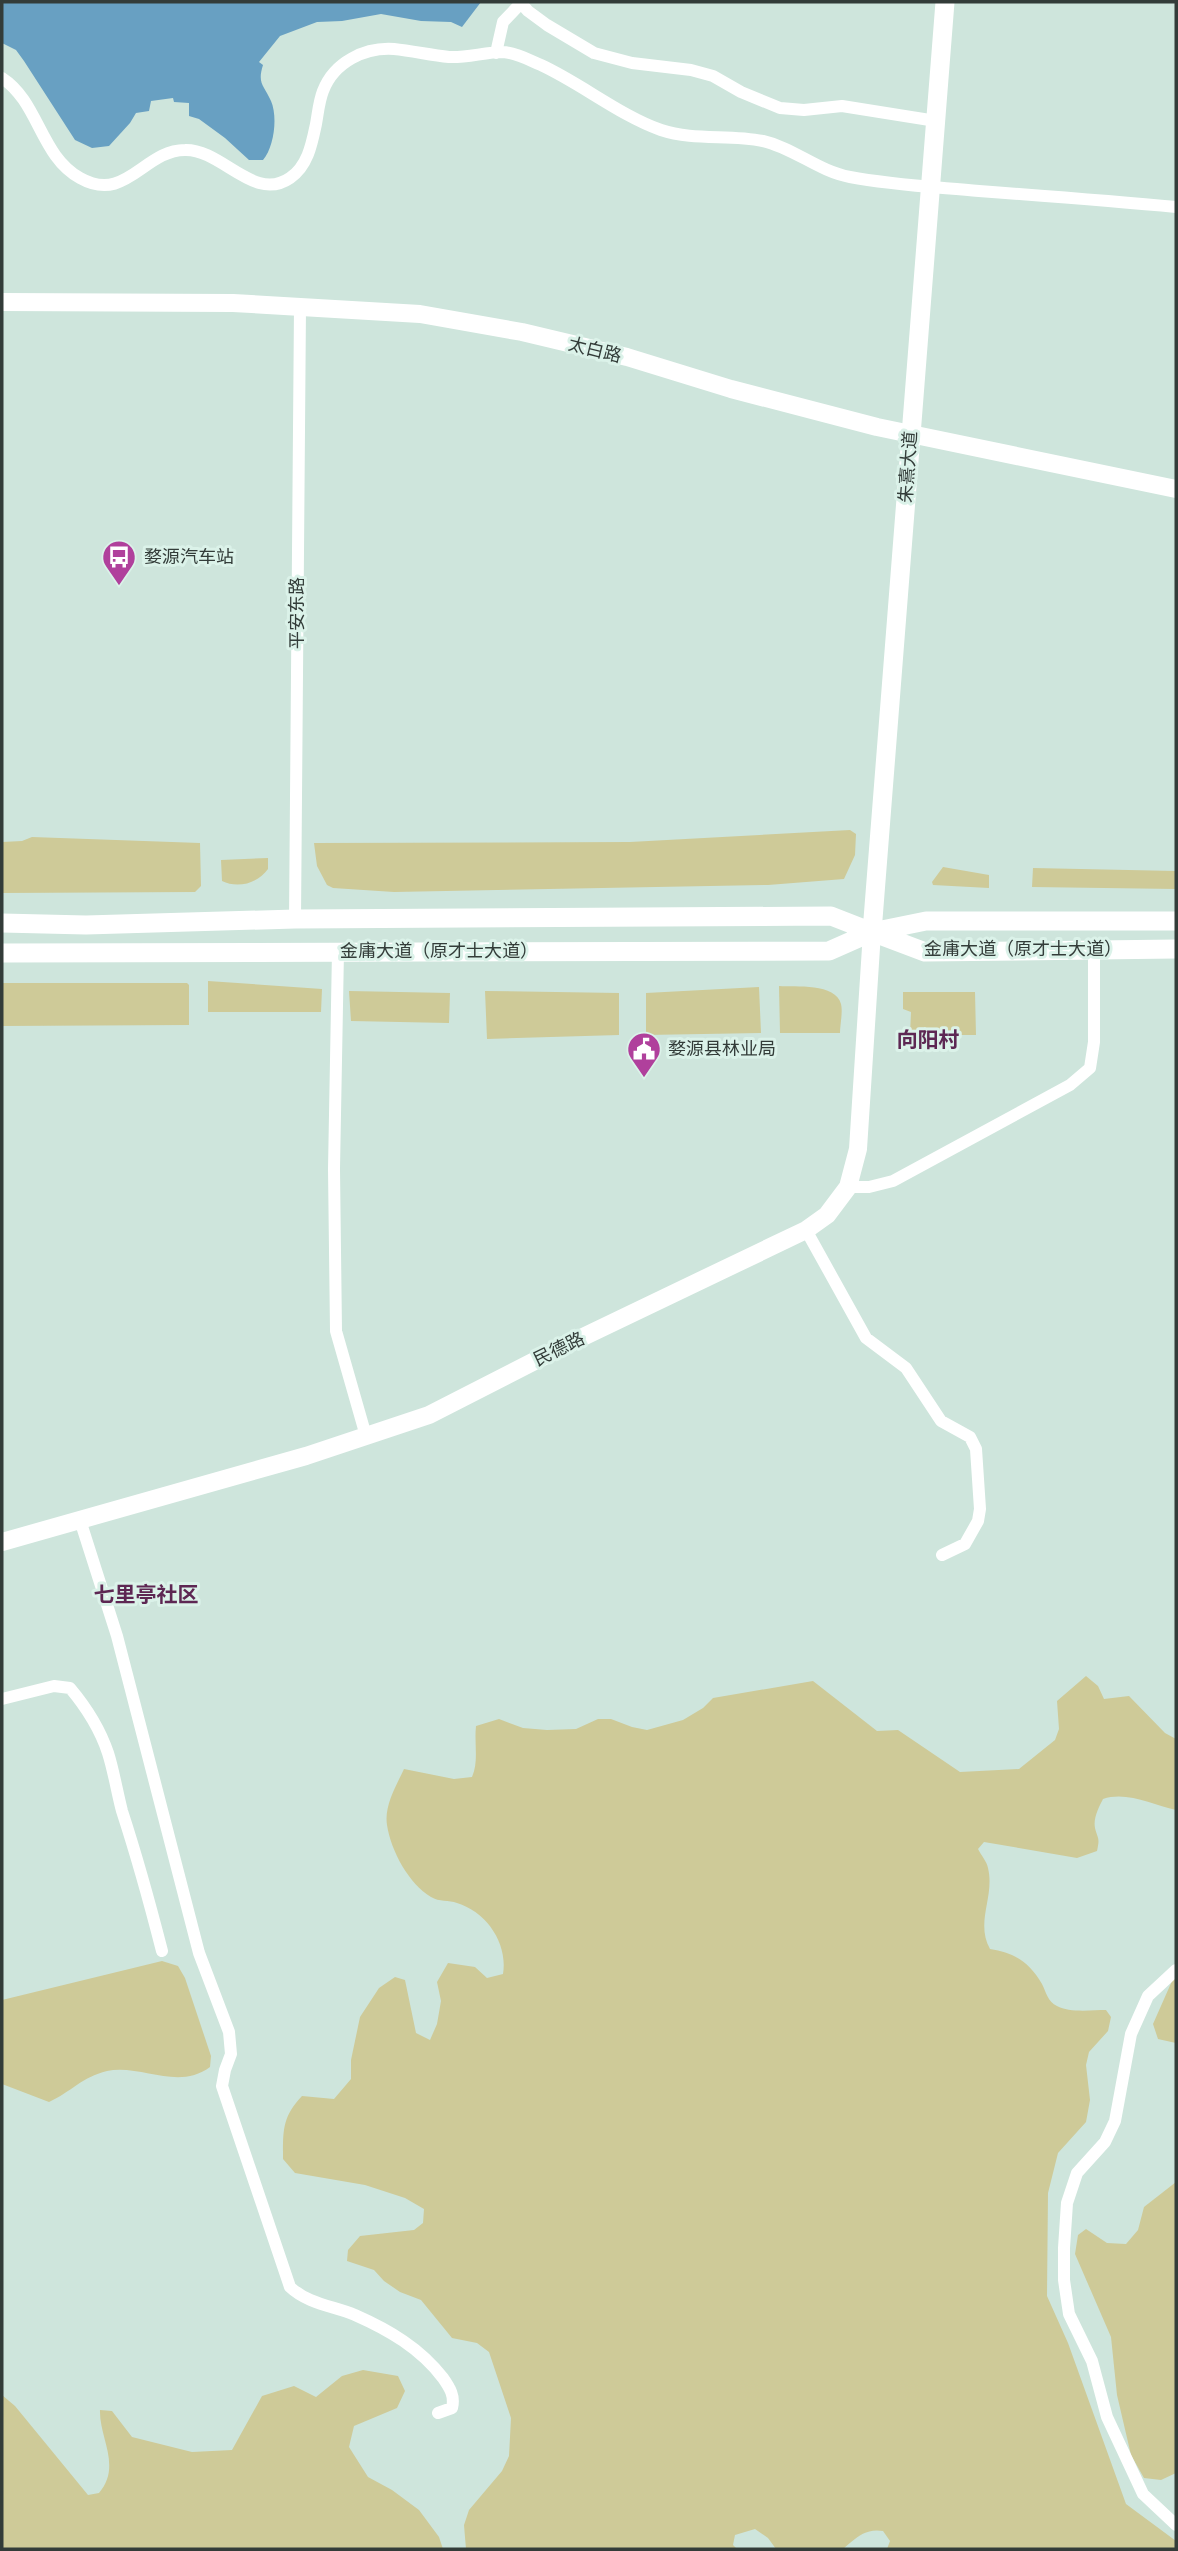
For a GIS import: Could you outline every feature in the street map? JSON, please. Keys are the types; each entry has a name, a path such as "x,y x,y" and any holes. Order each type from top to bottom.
{"main road":[{"name":"朱熹大道","path":"872,932 945,2"},
{"name":"金庸大道（原才士大道）","path":"2,923 86,925 295,919 831,916 925,952 1176,949"},
{"name":"金庸大道（原才士大道）","path":"2,953 829,951 872,932 926,921 1176,921"}],"street":[{"path":"496,53 503,22 520,2 547,25 594,53 632,63 691,69 713,76 741,92 780,108 804,110 842,106 936,121"},
{"path":"2,78 22,97 63,168 90,184 125,181 172,150 197,150 213,156 248,179 265,186 290,179 309,155 322,92 330,79 347,60 368,51 393,49 456,57 518,54 562,74 641,121 662,130 761,141 776,145 838,175 931,187 1176,207"},
{"name":"太白路","path":"2,302 233,303 420,314 522,332 627,357 842,419 1176,489"},
{"name":"平安东路","path":"295,919 300,307"},
{"name":"民德路","path":"2,1542 306,1456 429,1415 570,1343 806,1230 827,1215 848,1187 858,1149 872,932"},
{"path":"848,1187 869,1187 893,1181 1070,1085 1090,1068 1094,1042 1094,950"},
{"path":"338,951 334,1169 336,1331 366,1436"},
{"path":"806,1230 866,1338 906,1368 942,1420 970,1437 976,1449 980,1509 978,1521 965,1544 942,1555"},
{"path":"80,1520 117,1636 199,1953 229,2032 231,2054 222,2086 290,2287 300,2297 354,2315 404,2339 432,2364 453,2394 452,2408 439,2413"},
{"path":"2,1699 54,1686 70,1688 80,1701 101,1735 109,1755 115,1787 162,1951"},
{"path":"1176,1970 1148,1996 1131,2034 1115,2121 1105,2142 1077,2173 1068,2203 1064,2280 1069,2314 1092,2361 1107,2417 1143,2494 1176,2525"}],"shaded area":[{"path":"850,830 856,834 855,855 844,879 768,885 394,892 333,888 327,885 317,866 314,843 630,842"},
{"path":"32,837 200,843 201,886 195,892 2,893 2,842 22,841"},
{"path":"268,858 268,869 253,881 235,884 222,881 221,860"},
{"path":"943,867 989,875 989,888 933,885 932,882"},
{"path":"1033,868 1176,871 1176,889 1032,887"},
{"path":"208,981 322,989 321,1012 208,1012"},
{"path":"2,983 187,983 189,1025 2,1026"},
{"path":"779,986 814,987 838,997 842,1015 840,1033 780,1033"},
{"path":"759,987 761,1033 646,1035 646,993"},
{"path":"349,991 450,993 449,1023 351,1021"},
{"path":"485,991 619,993 619,1035 487,1039"},
{"path":"903,992 975,992 976,1035 910,1035 911,1012 903,1009"},
{"path":"1086,1676 1098,1686 1104,1699 1129,1696 1165,1733 1176,1739 1176,1810 1131,1798 1103,1799 1095,1820 1097,1851 1077,1858 984,1842 978,1849 987,1866 989,1879 984,1929 990,1949 1007,1953 1026,1964 1037,1976 1054,2004 1074,2010 1106,2010 1111,2017 1108,2031 1089,2052 1086,2065 1090,2100 1086,2122 1058,2153 1048,2193 1047,2296 1068,2343 1126,2504 1176,2541 1176,2549 887,2549 890,2541 883,2531 877,2530 861,2535 843,2549 776,2549 768,2538 755,2529 735,2535 733,2545 737,2549 466,2549 464,2525 469,2510 502,2471 509,2456 511,2418 489,2352 477,2343 452,2338 421,2300 400,2292 374,2270 347,2261 348,2250 360,2236 414,2230 423,2223 424,2209 405,2198 365,2185 295,2173 283,2159 285,2125 295,2104 302,2096 334,2099 351,2079 351,2060 360,2017 379,1988 395,1977 405,1980 416,2033 430,2040 437,2024 441,2001 437,1982 448,1963 475,1967 487,1978 503,1974 504,1963 499,1941 486,1922 468,1907 434,1899 423,1891 408,1875 397,1856 389,1835 387,1811 404,1769 454,1779 472,1777 476,1759 476,1726 499,1719 523,1728 547,1730 576,1729 598,1719 611,1719 647,1730 683,1720 703,1708 713,1698 813,1681 877,1731 898,1730 960,1772 1019,1769 1055,1740 1059,1729 1057,1701"},
{"path":"162,1961 178,1966 185,1978 211,2056 210,2067 185,2077 107,2071 90,2077 49,2102 2,2084 2,2000"},
{"path":"1176,1977 1176,2043 1158,2039 1153,2024"},
{"path":"1176,2182 1176,2473 1161,2480 1144,2478 1131,2455 1117,2395 1111,2337 1075,2254 1078,2235 1086,2229 1107,2243 1126,2244 1138,2230 1144,2207"},
{"path":"363,2370 398,2376 405,2391 397,2408 354,2426 349,2447 368,2477 392,2490 419,2510 439,2537 443,2549 2,2549 2,2395 15,2406 88,2495 99,2493 109,2473 100,2410 112,2411 132,2437 192,2452 232,2450 262,2396 294,2386 316,2397 342,2376"}],"water":[{"path":"2,2 481,2 462,27 451,22 421,21 381,14 342,21 317,22 280,36 259,62 263,65 262,84 273,108 272,140 263,160 249,160 225,138 199,119 189,116 189,103 174,102 173,98 151,101 149,111 136,113 109,146 92,148 75,140 16,50 2,43"}],"place":[{"name":"婺源汽车站","path":"119,587"},
{"name":"婺源县林业局","path":"644,1079"}],"district":[{"name":"向阳村","path":"928,1039"},
{"name":"七里亭社区","path":"146,1594"}]}
